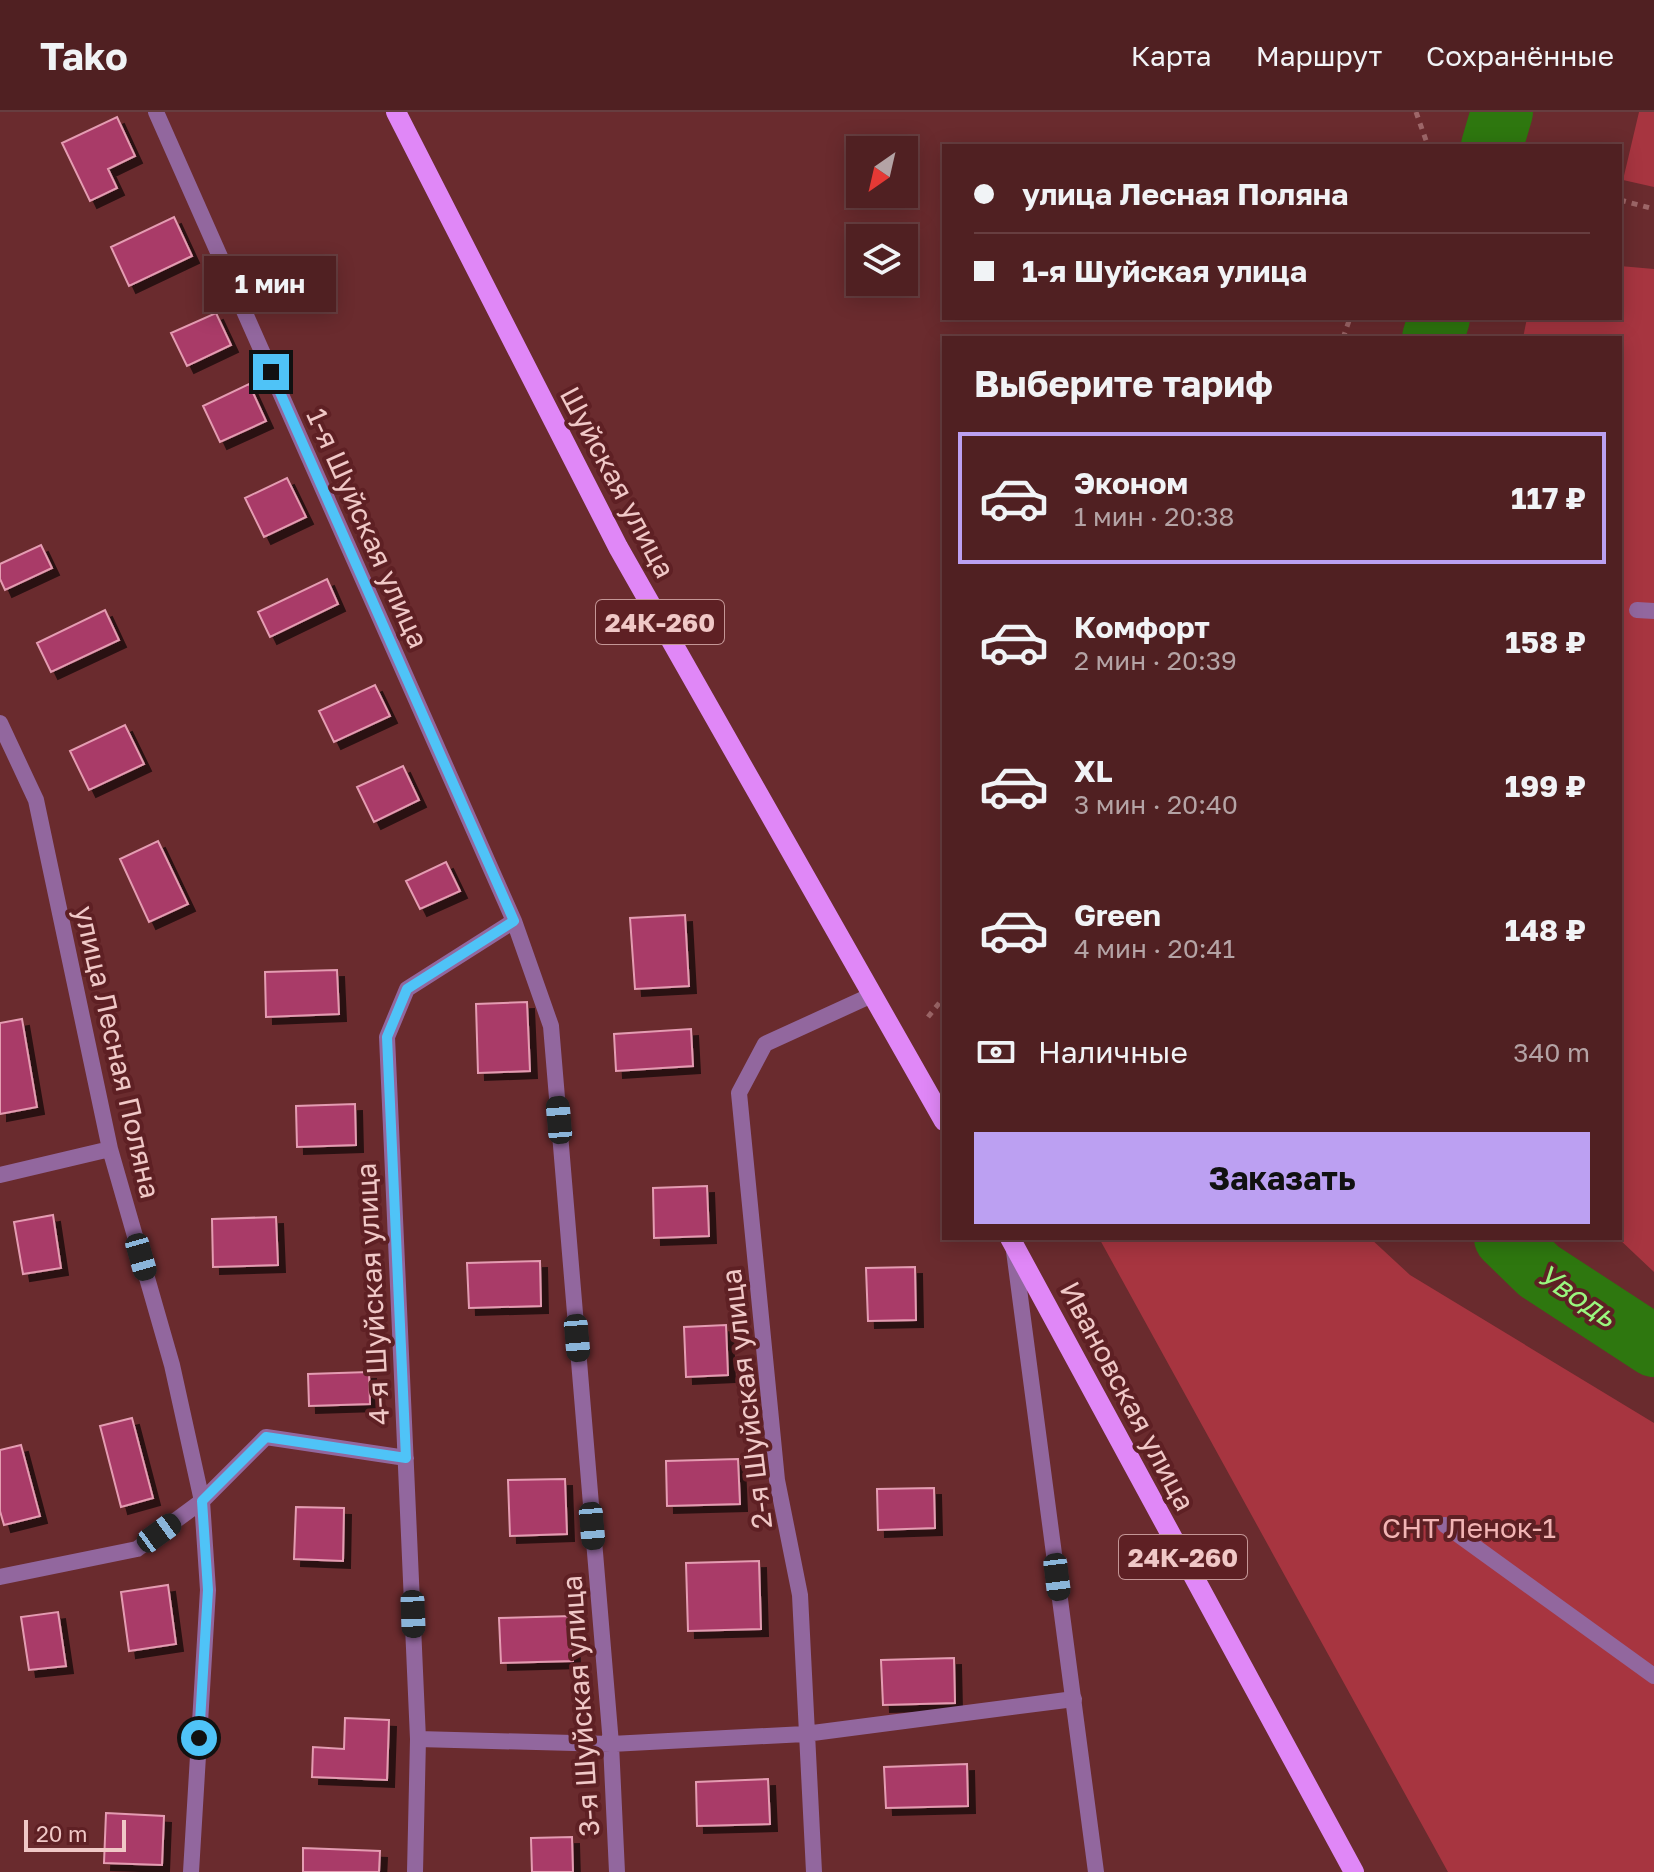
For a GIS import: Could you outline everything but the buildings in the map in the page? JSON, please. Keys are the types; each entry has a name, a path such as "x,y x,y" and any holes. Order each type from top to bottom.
{"main road":[{"name":"Шуйская улица","path":"396,112 618,547 942,1118"},
{"name":"Ивановская улица","path":"1012,1240 1354,1872"}],"street":[{"name":"1-я Шуйская улица","path":"156,112 514,921"},
{"name":"улица Лесная Поляна","path":"0,723 36,800 110,1149 172,1365 202,1501 208,1590 191,1872"},
{"name":"4-я Шуйская улица","path":"415,1872 418,1739 387,1037 407,989 514,921"},
{"name":"3-я Шуйская улица","path":"514,921 551,1026 611,1744 617,1872"},
{"name":"2-я Шуйская улица","path":"814,1872 800,1595 777,1480 739,1093 765,1044 872,995"},
{"path":"0,1175 110,1149"},
{"path":"1012,1240 1096,1872"},
{"path":"0,1577 137,1549 202,1501 266,1437 406,1458"},
{"path":"1445,1525 1654,1676"},
{"path":"418,1739 611,1744 805,1734 1074,1699"}],"path":[{"path":"1416,112 1427,144"},
{"path":"1622,201 1654,209"},
{"path":"928,1017 942,1000"}],"green space":[{"path":"1639,112 1654,112 1654,187 1623,180"},
{"path":"1622,266 1654,269 1654,1272 1620,1240 1622,336 1523,336 1527,320 1622,320"},
{"name":"СНТ Ленок-1","path":"1100,1240 1372,1240 1410,1275 1654,1423 1654,1872 1448,1872"}],"waterway":[{"name":"Уводь","path":"1493,144 1502,112"},
{"name":"Уводь","path":"1434,336 1438,320"},
{"name":"Уводь","path":"1507,1240 1539,1271 1654,1346"}],"route":[{"path":"199,1738 208,1590 202,1501 266,1437 406,1458 387,1037 407,989 514,921 271,372"}]}
